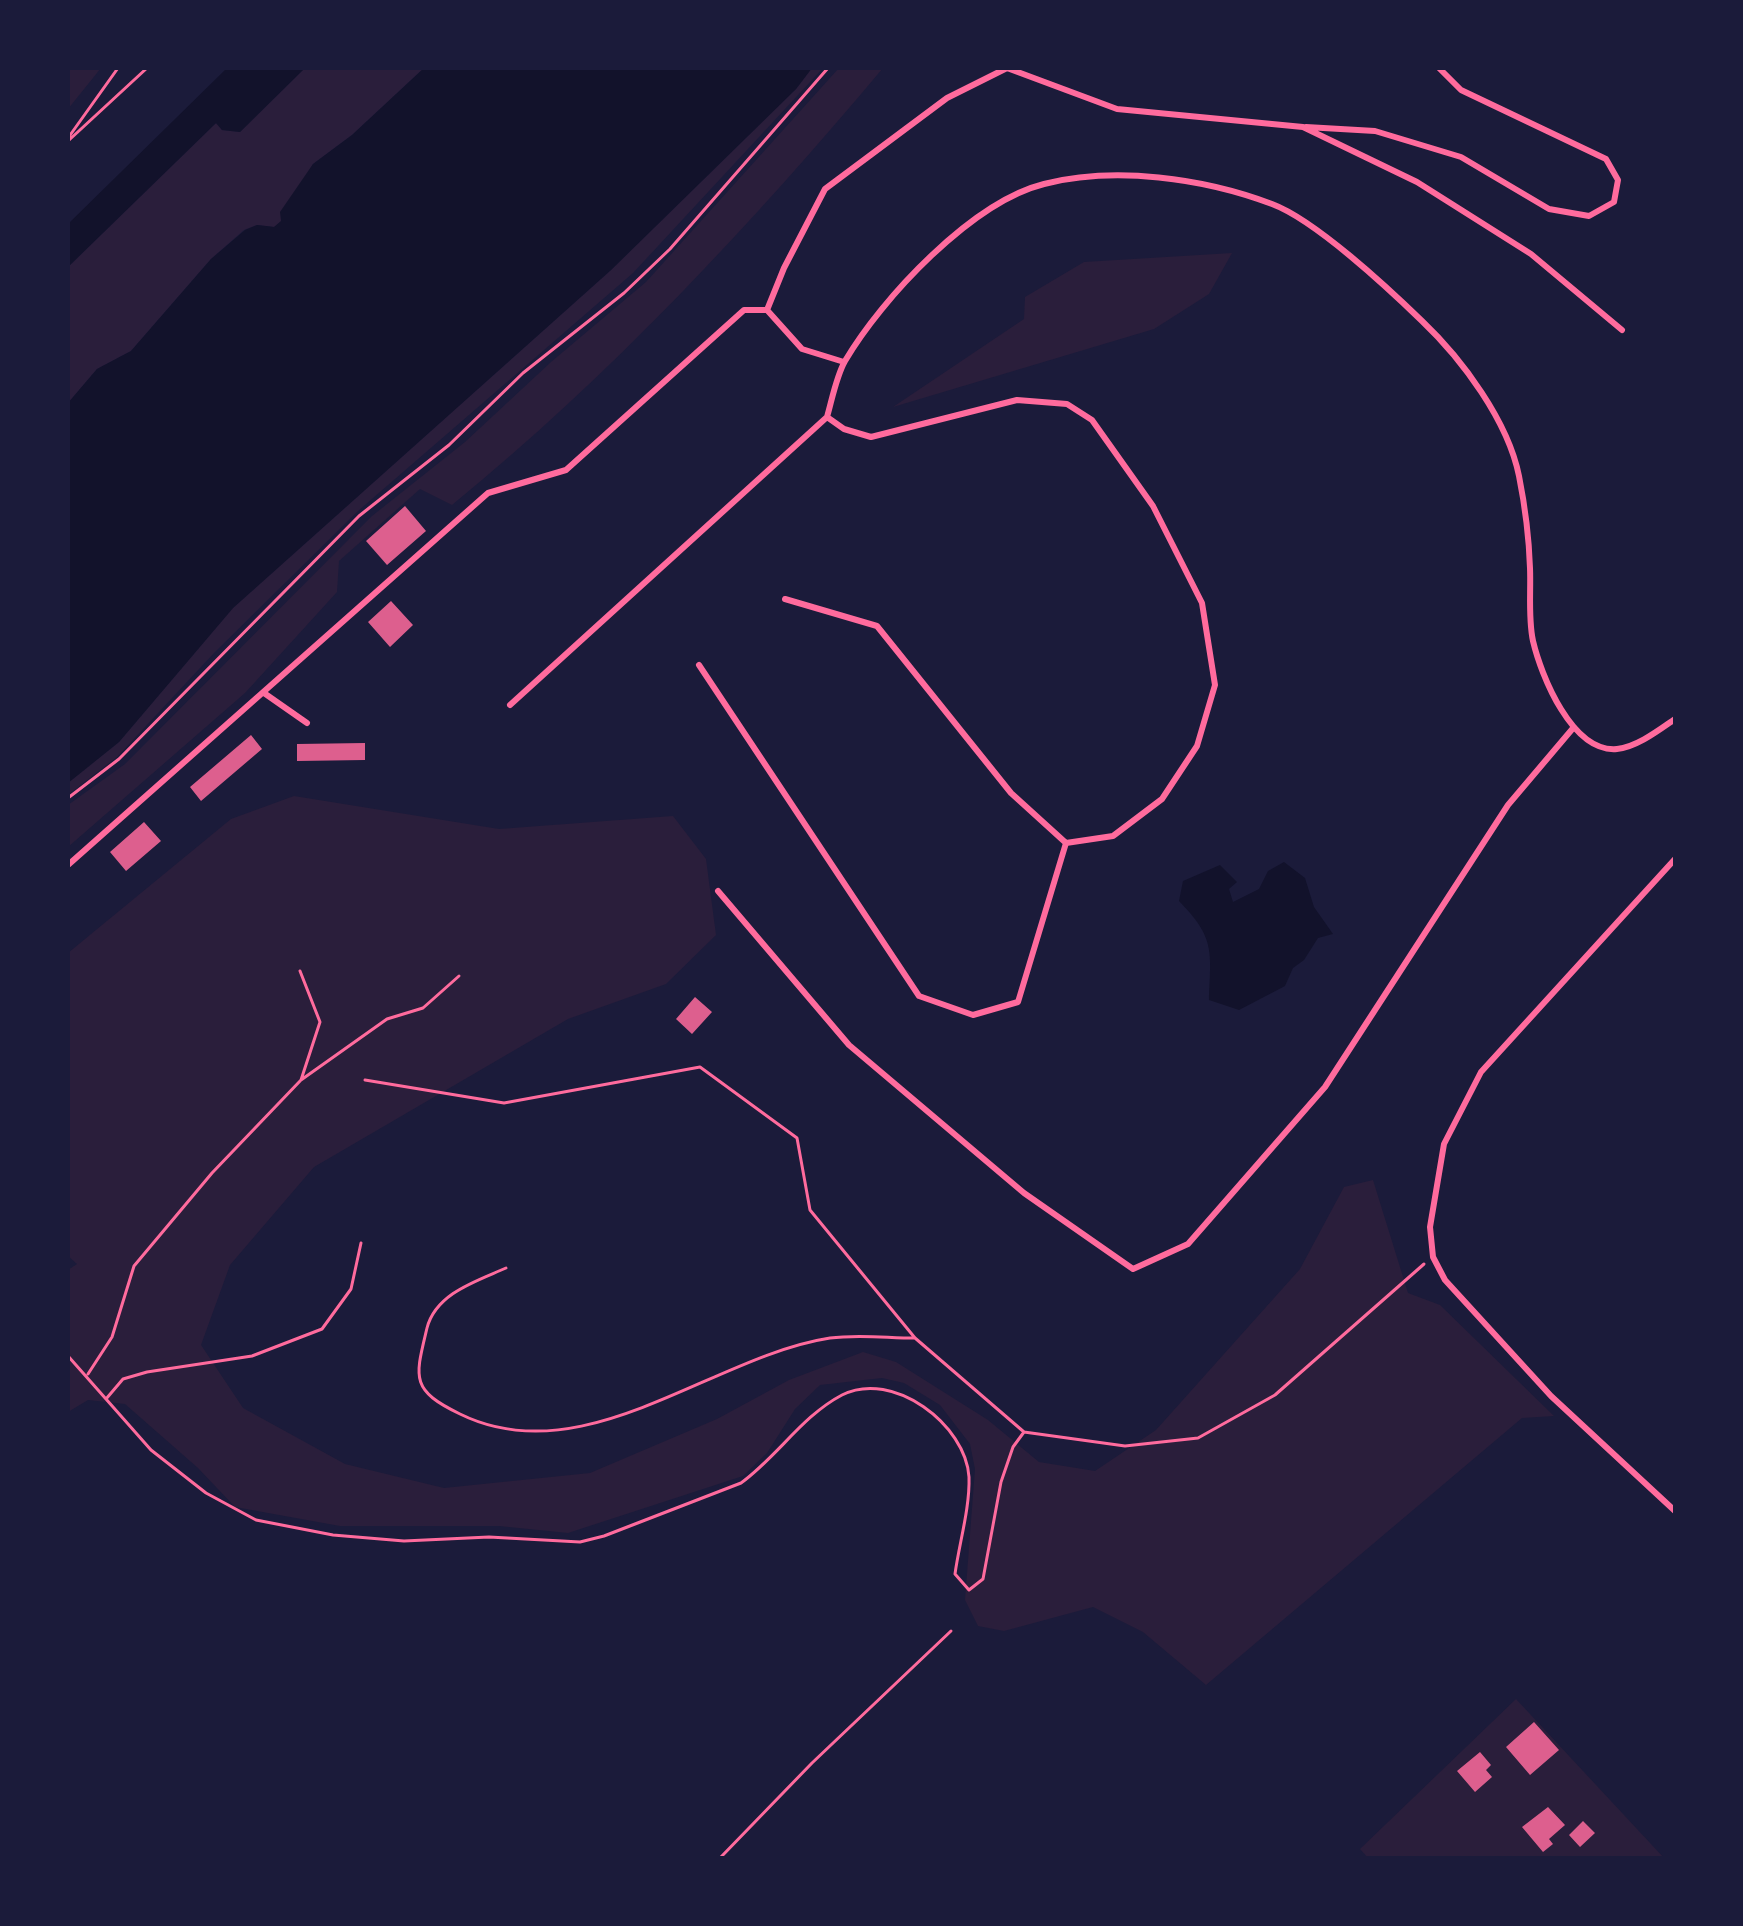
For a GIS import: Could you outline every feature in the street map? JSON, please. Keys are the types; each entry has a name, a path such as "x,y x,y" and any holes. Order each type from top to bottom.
{"lane":[{"path":"767,310 784,268 825,189 947,98 1007,68 1117,109 1375,131 1461,157 1549,209 1589,216 1614,202 1618,180 1606,159 1461,90 1439,68"},
{"path":"1303,127 1417,182 1531,254 1622,330"},
{"path":"510,705 827,417 844,362 919,263 985,211 1042,184 1110,175 1201,184 1274,204 1339,247 1423,321 1467,369 1498,425 1519,474 1530,564 1532,638 1548,690 1574,727 1594,743 1616,749 1652,735 1675,719"},
{"path":"68,865 488,493 566,470 744,310 767,310 802,349 844,362"},
{"path":"827,417 844,429 871,437 1017,400 1067,404 1092,420 1153,506 1202,603 1215,685 1197,746 1162,799 1113,836 1066,843"},
{"path":"785,599 877,626 1011,793 1066,843"},
{"path":"699,665 919,996 973,1015 1018,1002 1066,843"},
{"path":"264,693 307,723"},
{"path":"718,891 849,1045 1024,1193 1133,1269 1188,1244 1325,1087 1508,805 1574,727"},
{"path":"1675,859 1481,1072 1444,1144 1430,1227 1433,1257 1445,1280 1531,1375 1675,1511"}],"path":[{"path":"68,139 118,68"},
{"path":"68,139 147,68"},
{"path":"68,798 119,759 359,516 449,445 523,373 624,293 670,249 828,68"},
{"path":"300,971 320,1022 301,1080"},
{"path":"88,1375 112,1337 134,1266 212,1173 301,1080 387,1019 423,1008 459,976"},
{"path":"365,1080 504,1103 700,1067 797,1138 810,1210 915,1338 1024,1432 1125,1446 1198,1438 1275,1395 1433,1257"},
{"path":"106,1399 123,1379 147,1372 252,1356 322,1329 351,1289 361,1243"},
{"path":"506,1268 449,1294 429,1320 418,1364 421,1385 429,1399 466,1417 506,1428 556,1430 603,1422 665,1400 740,1365 830,1338 915,1338"},
{"path":"68,1356 88,1375 151,1450 206,1493 256,1520 333,1535 404,1541 489,1537 580,1542 604,1536 741,1483 759,1469 810,1416 845,1394 861,1390 889,1391 908,1397 933,1414 958,1445 969,1476 955,1574 969,1590 983,1579 1001,1482 1013,1447 1024,1432"},
{"path":"720,1858 812,1763 951,1631"}],"shaded area":[{"path":"68,68 101,68 68,109"},
{"path":"227,68 305,68 240,132 222,130 216,123 68,267 68,224"},
{"path":"305,68 424,68 352,135 313,164 282,221 274,227 257,225 244,230 211,259 131,351 97,369 68,403 68,267 216,123 222,130 240,132"},
{"path":"424,68 812,68 796,89 611,270 233,608 119,742 68,783 68,403 97,369 131,351 211,259 245,230 257,225 274,227 281,221 280,212 313,164 352,135"},
{"path":"812,68 823,68 633,273 358,511 214,653 117,757 68,795 68,783 119,742 233,608 611,270 796,89"},
{"path":"839,68 883,68 783,184 678,297 568,404 452,505 420,489 339,561 337,592 245,693 68,847 68,805 125,764 372,516 465,442 551,362 646,282"},
{"path":"1232,253 1209,294 1154,329 893,407 1024,319 1025,297 1084,262"},
{"path":"294,796 499,829 673,816 706,859 716,935 666,984 568,1019 314,1167 230,1265 201,1345 243,1408 345,1464 444,1488 590,1473 717,1419 789,1380 863,1352 896,1362 988,1420 1039,1462 1095,1471 1156,1430 1300,1269 1344,1187 1373,1180 1408,1293 1440,1305 1554,1416 1522,1418 1206,1685 1143,1632 1093,1607 1004,1631 978,1626 965,1600 975,1469 970,1444 940,1405 904,1383 882,1378 820,1385 795,1409 767,1453 743,1476 568,1533 499,1526 340,1526 235,1507 198,1468 125,1404 88,1400 68,1412 68,1270 77,1264 68,1256 68,953 231,819"},
{"path":"1284,862 1305,878 1314,907 1333,934 1318,938 1304,960 1293,968 1285,986 1239,1010 1209,1000 1208,946 1199,925 1179,901 1183,881 1220,865 1237,882 1229,889 1233,902 1259,889 1268,871"},
{"path":"1516,1699 1664,1858 1368,1858 1360,1849"}],"building":[{"path":"405,506 426,531 387,565 366,541"},
{"path":"391,601 413,625 390,647 368,622"},
{"path":"251,735 262,749 201,801 190,787"},
{"path":"365,743 365,760 297,761 297,744"},
{"path":"144,822 161,841 126,871 110,852"},
{"path":"695,997 712,1012 692,1034 676,1019"},
{"path":"1534,1722 1559,1750 1530,1775 1506,1747"},
{"path":"1480,1752 1491,1765 1486,1770 1492,1777 1475,1792 1457,1771"},
{"path":"1548,1807 1565,1825 1549,1839 1553,1844 1543,1852 1522,1827"},
{"path":"1583,1821 1595,1833 1580,1847 1569,1835"}]}
